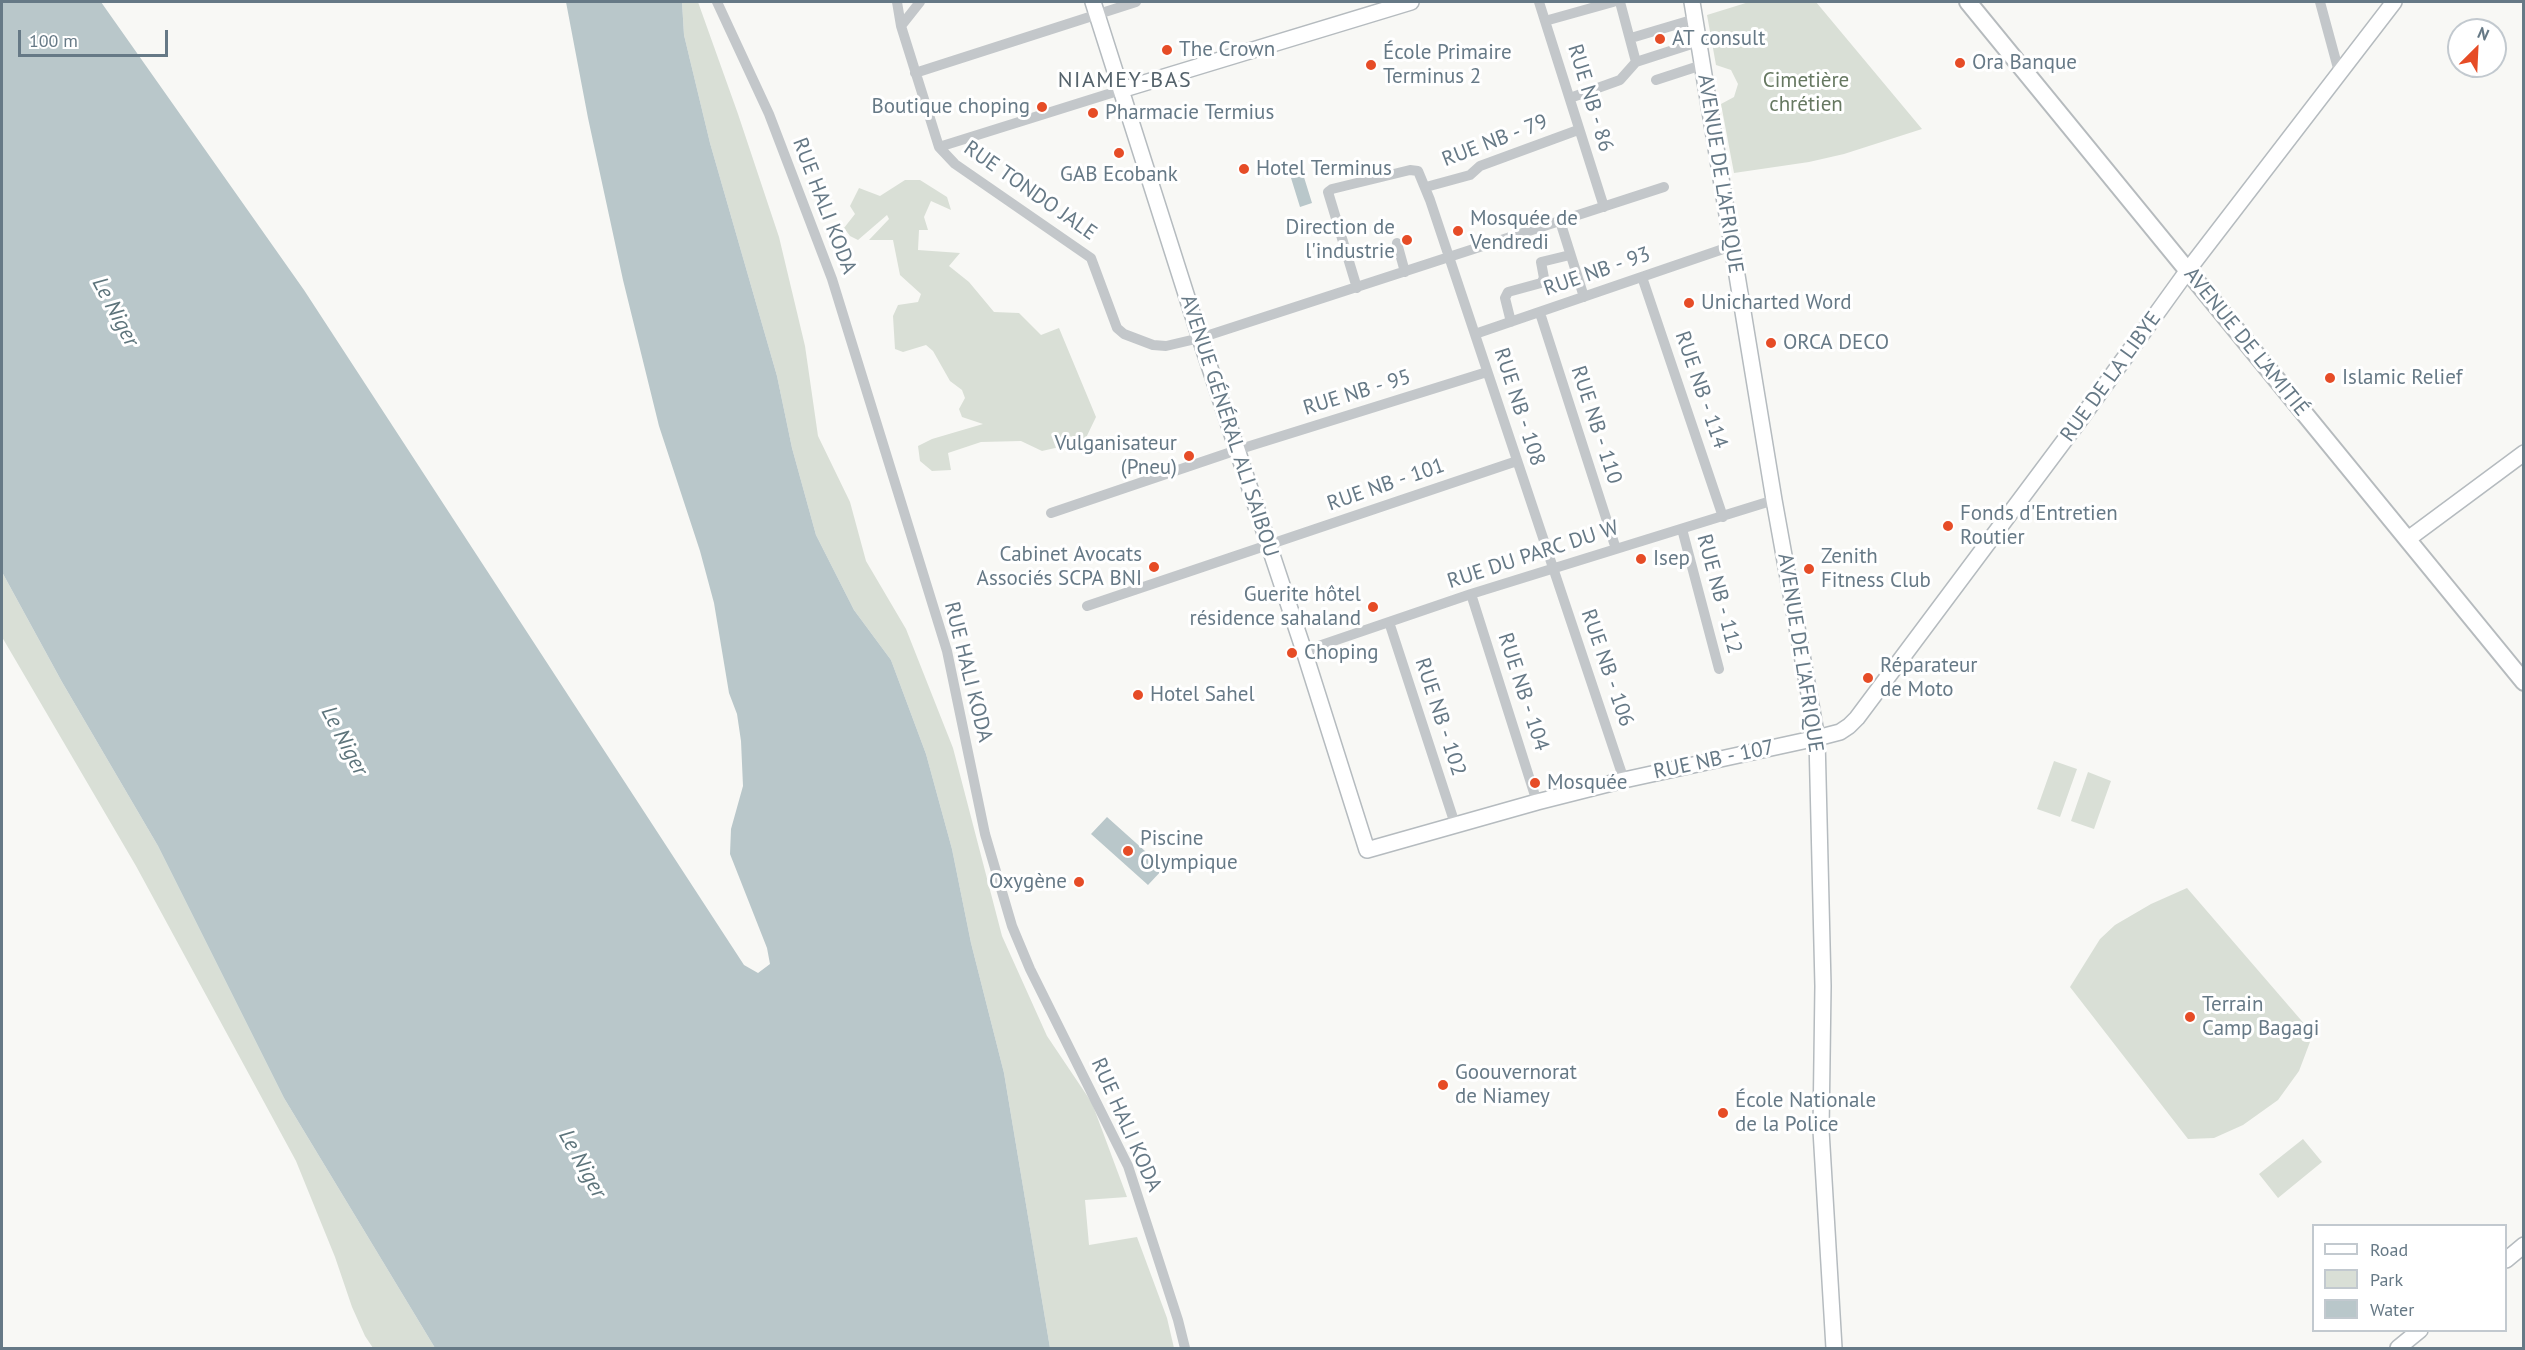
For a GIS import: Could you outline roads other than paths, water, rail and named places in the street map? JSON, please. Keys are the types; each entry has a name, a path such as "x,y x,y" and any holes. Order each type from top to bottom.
{"main road":[{"name":"AVENUE DE L'AMITIÉ","path":"1968,2 2523,682"}],"street":[{"name":"RUE HALI KODA","path":"717,2 769,114 832,279 947,651 985,834 1012,926 1030,969 1128,1166 1185,1348"},
{"name":"RUE TONDO JALE","path":"897,2 901,26 939,147 955,164 1091,258 1113,321 1124,334 1160,346 1200,338 1664,187"},
{"path":"901,26 920,2"},
{"path":"915,72 1095,8 1137,2"},
{"path":"939,147 1411,2"},
{"name":"RUE NB - 86","path":"1539,2 1604,207"},
{"path":"1545,21 1613,2"},
{"path":"1620,2 1636,62"},
{"name":"AVENUE DE L'AFRIQUE","path":"1692,2 1774,501 1817,738 1823,986 1821,1130 1834,1348"},
{"path":"2320,2 2339,72"},
{"name":"RUE DE LA LIBYE","path":"1817,738 1840,732 1857,718 2188,270 2394,2"},
{"name":"AVENUE GÉNÉRAL ALI SAIBOU","path":"1095,8 1367,850"},
{"path":"1631,38 1695,19"},
{"path":"1570,98 1620,80 1636,62 1698,42"},
{"path":"1656,80 1702,65"},
{"name":"RUE NB - 79","path":"1426,187 1470,176 1480,166 1578,130"},
{"name":"RUE NB - 108","path":"1357,288 1334,215 1330,190 1414,170 1420,173 1553,568"},
{"path":"1560,221 1584,297"},
{"path":"1397,243 1405,272"},
{"name":"RUE NB - 93","path":"1475,334 1732,246"},
{"path":"1511,322 1506,295 1541,283 1544,278 1541,262 1570,255"},
{"name":"RUE NB - 114","path":"1642,277 1723,517"},
{"name":"RUE NB - 110","path":"1539,312 1617,549"},
{"name":"RUE NB - 95","path":"1051,513 1237,450 1487,372"},
{"path":"2408,539 2523,453"},
{"name":"RUE NB - 101","path":"1087,606 1517,461"},
{"name":"RUE DU PARC DU W","path":"1304,651 1471,594 1774,501"},
{"name":"RUE NB - 112","path":"1682,529 1719,669"},
{"name":"RUE NB - 106","path":"1553,568 1624,780"},
{"name":"RUE NB - 104","path":"1471,594 1537,802"},
{"name":"RUE NB - 102","path":"1389,622 1455,824"},
{"name":"RUE NB - 107","path":"1367,850 1455,824 1624,780 1817,738"},
{"path":"2507,1258 2523,1245"},
{"path":"2398,1348 2418,1332"}],"water":[{"name":"Le Niger","path":"2,2 101,2 304,290 744,965 758,973 770,964 767,948 730,854 731,829 743,786 737,714 729,693 714,603 700,551 659,426 623,280 566,2 682,2 684,35 710,143 777,376 792,448 816,535 854,610 891,660 926,754 952,849 971,943 1004,1073 1050,1348 435,1348 284,1098 158,846 62,682 2,572"},
{"path":"1303,174 1312,203 1300,207 1291,178"},
{"name":"Piscine Olympique","path":"1107,817 1164,868 1148,885 1091,834"}],"place":[{"name":"AT consult","path":"1660,39"},
{"name":"The Crown","path":"1167,50"},
{"name":"Ora Banque","path":"1960,63"},
{"name":"École Primaire Terminus 2","path":"1371,65"},
{"name":"Boutique choping","path":"1042,107"},
{"name":"Pharmacie Termius","path":"1093,113"},
{"name":"GAB Ecobank","path":"1119,153"},
{"name":"Hotel Terminus","path":"1244,169"},
{"name":"Mosquée de Vendredi","path":"1458,231"},
{"name":"Direction de l'industrie","path":"1407,240"},
{"name":"Unicharted Word","path":"1689,303"},
{"name":"ORCA DECO","path":"1771,343"},
{"name":"Islamic Relief","path":"2330,378"},
{"name":"Vulganisateur (Pneu)","path":"1189,456"},
{"name":"Fonds d'Entretien Routier","path":"1948,526"},
{"name":"Isep","path":"1641,559"},
{"name":"Cabinet Avocats Associés SCPA BNI","path":"1154,567"},
{"name":"Zenith Fitness Club","path":"1809,569"},
{"name":"Guerite hôtel résidence sahaland","path":"1373,607"},
{"name":"Choping","path":"1292,653"},
{"name":"Réparateur de Moto","path":"1868,678"},
{"name":"Hotel Sahel","path":"1138,695"},
{"name":"Mosquée","path":"1535,783"},
{"name":"Piscine Olympique","path":"1128,851"},
{"name":"Oxygène","path":"1079,882"},
{"name":"Terrain Camp Bagagi","path":"2190,1017"},
{"name":"Goouvernorat de Niamey","path":"1443,1085"},
{"name":"École Nationale de la Police","path":"1723,1113"}],"district":[{"name":"NIAMEY-BAS","path":"1125,81"}],"park label":[{"name":"Cimetière chrétien","path":"1806,93"}]}
